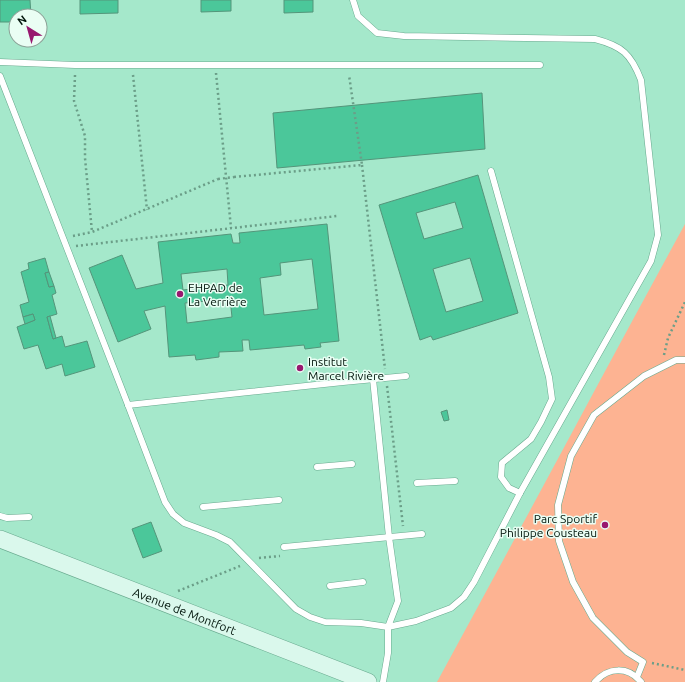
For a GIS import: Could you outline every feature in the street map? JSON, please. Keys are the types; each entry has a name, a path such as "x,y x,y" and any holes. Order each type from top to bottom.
{"street":[{"name":"Avenue de Montfort","path":"0,539 368,682"}],"lane":[{"path":"0,76 165,502 173,514 184,524 216,535 230,542 248,562 296,609 310,617 325,622 361,623 388,627 416,622 451,608 464,597 474,582 520,493 651,261 658,235 641,80 635,64 624,52 611,43 595,39 404,36 377,33 358,16 353,0"},
{"path":"0,62 75,65 540,65"},
{"path":"491,171 549,377 552,399 541,422 530,439 502,463 500,477 509,488 520,493"},
{"path":"595,682 600,676 609,671 619,670 628,672 639,680 643,662 627,652 593,618 574,582 559,541 558,505 571,456 594,415 644,376 676,360 685,360"},
{"path":"128,405 406,376"},
{"path":"373,379 389,538 398,601 388,627 388,653 383,682"},
{"path":"317,467 352,464"},
{"path":"417,483 455,481"},
{"path":"203,507 279,500"},
{"path":"0,516 7,518 29,517"},
{"path":"284,547 422,534"},
{"path":"330,586 363,582"}],"path":[{"path":"75,65 74,101 85,136 85,158 92,232"},
{"path":"132,65 147,210"},
{"path":"215,65 231,228"},
{"path":"348,65 362,165 378,320 404,536"},
{"path":"62,239 92,232 218,179 362,165"},
{"path":"66,247 337,216"},
{"path":"668,338 685,302"},
{"path":"157,599 248,562 260,558 282,556"},
{"path":"643,662 685,670"}],"shaded area":[{"name":"Parc Sportif Philippe Cousteau","path":"685,224 685,682 437,682 623,338"}],"building":[{"path":"0,0 30,0 30,8 8,8 8,22 0,22"},
{"path":"80,0 118,0 118,13 80,14"},
{"path":"201,0 231,0 231,11 201,12"},
{"path":"284,0 313,0 313,12 284,13"},
{"path":"482,93 485,149 277,168 273,113"},
{"path":"478,175 518,313 433,340 431,336 420,340 379,205","holes":["455,202 463,228 424,239 416,213","470,258 483,301 446,312 433,269"]},
{"name":"EHPAD de La Verrière","path":"327,224 339,341 320,343 321,347 305,349 304,345 250,350 249,340 242,340 243,351 219,352 219,357 196,360 195,355 169,357 165,306 144,311 151,329 118,342 89,268 122,255 136,289 163,283 158,242 231,234 233,243 240,243 239,233","holes":["312,259 318,309 264,315 260,278 281,275 280,263","227,269 228,285 183,290 181,274","230,299 232,317 187,323 185,303"]},
{"path":"45,258 49,272 45,273 49,287 54,286 56,293 52,295 57,314 47,317 53,339 62,336 65,347 87,341 95,367 65,376 62,364 46,369 38,345 24,349 17,327 35,320 33,314 23,317 20,305 29,302 21,272 29,269 28,263"},
{"path":"49,272 54,286 49,287 45,273"},
{"path":"33,314 35,320 25,324 23,317"},
{"path":"50,316 56,338 53,339 47,317"},
{"path":"447,410 449,420 444,421 441,412"},
{"path":"151,522 162,551 143,558 132,529"}],"place":[{"name":"EHPAD de La Verrière","path":"180,294"},
{"name":"Institut Marcel Rivière","path":"300,368"},
{"name":"Parc Sportif Philippe Cousteau","path":"605,525"}]}
